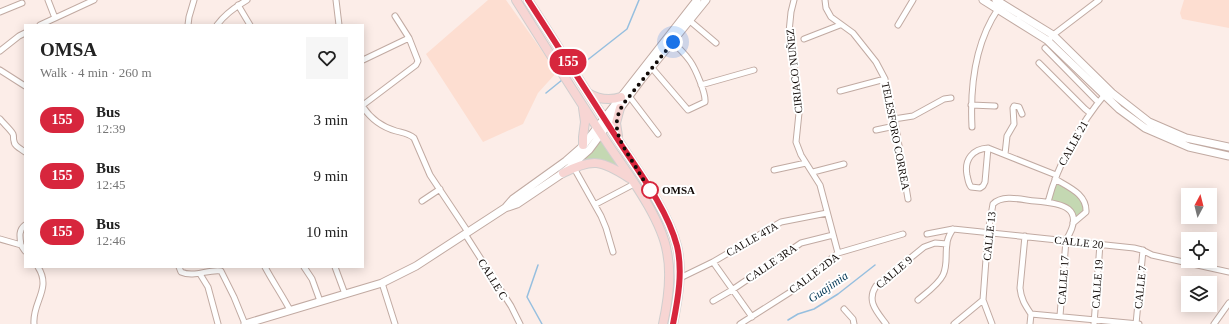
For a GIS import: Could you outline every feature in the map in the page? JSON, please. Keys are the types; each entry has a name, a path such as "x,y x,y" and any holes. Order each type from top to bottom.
{"main road":[{"path":"516,0 560,71 633,181 657,222 667,251 669,287 663,324"},
{"path":"528,0 621,144 666,217 677,246 680,278 673,324"},
{"path":"621,144 616,123 625,97 652,68 697,0"},
{"path":"505,208 513,199 566,161 599,130 670,40 690,21 706,0"},
{"path":"983,0 1049,41"},
{"path":"996,0 1049,41 1107,92 1142,118 1160,128 1186,138 1229,147"},
{"path":"587,92 604,99 625,97"},
{"path":"1107,92 1123,112 1152,132 1189,148 1229,156"},
{"path":"583,105 583,145"},
{"path":"606,121 620,108"},
{"path":"245,324 382,283 416,266 505,208 517,204 563,173 589,150 599,130"},
{"path":"563,173 584,164 600,163 613,168 633,181"}],"street":[{"path":"48,0 52,21 94,0"},
{"path":"188,24 194,0"},
{"path":"218,24 239,3 247,0"},
{"path":"336,0 339,24"},
{"name":"CIRIACO NUÑEZ","path":"794,0 789,32 799,100 796,142 806,163 813,172 820,186 838,253"},
{"name":"TELESFORO CORREA","path":"825,0 827,12 840,25 853,33 876,62 885,79 894,119 908,199"},
{"path":"898,25 913,0"},
{"path":"1098,102 1049,41 1099,0"},
{"path":"0,12 22,3"},
{"path":"239,3 250,24"},
{"path":"972,127 971,105 975,70 984,36 990,21 998,9"},
{"path":"364,105 417,64 418,61 409,38 395,16"},
{"path":"690,21 716,43"},
{"path":"804,39 840,25"},
{"path":"0,51 24,34"},
{"path":"364,60 409,38"},
{"path":"652,68 688,110 705,102 706,99 701,85 690,61 670,40"},
{"path":"1039,63 1090,113"},
{"path":"0,70 24,85"},
{"path":"701,85 754,70"},
{"path":"840,91 885,79"},
{"name":"CALLE 21","path":"1048,202 1056,177 1090,113 1107,92"},
{"path":"625,97 658,134"},
{"path":"894,119 913,116 944,99 951,98"},
{"path":"971,105 995,106"},
{"path":"1005,154 1007,136 1014,124 1014,106 1019,107 1022,114"},
{"name":"CALLE C","path":"364,108 368,114 382,125 395,131 406,133 414,138 430,174 511,306 520,324"},
{"path":"0,119 14,137 15,145 24,151"},
{"path":"876,130 895,126"},
{"path":"982,148 988,148 984,186 980,188 971,187 969,185 966,168 968,159 972,154 982,148"},
{"name":"CALLE 17","path":"988,148 1056,177 1083,197 1086,204 1086,212 1073,223 1066,240 1060,316"},
{"path":"774,170 806,163"},
{"path":"813,172 844,164"},
{"path":"574,168 596,204 606,228 613,252"},
{"path":"596,204 633,181"},
{"path":"422,201 440,189"},
{"name":"CALLE 13","path":"992,324 983,300 988,232 992,207 996,200 1005,198 1048,202"},
{"path":"1048,202 1064,206 1070,211 1073,216 1073,223"},
{"name":"CALLE 4TA","path":"680,278 713,262 781,222 827,213"},
{"path":"24,226 20,234 21,245 24,250"},
{"path":"918,300 943,275 945,270 948,237 953,229"},
{"name":"CALLE 20","path":"927,234 953,229 1134,248 1144,250 1152,255 1229,272"},
{"name":"CALLE 2DA","path":"752,317 792,291 838,253 904,234"},
{"name":"CALLE 3RA","path":"712,301 732,290 801,243 833,235"},
{"path":"1025,236 1020,288 1021,296 1031,314 1030,324"},
{"path":"0,239 21,245"},
{"name":"CALLE 9","path":"886,324 873,304 873,291 876,286 926,246 936,243 947,244"},
{"name":"CALLE 19","path":"1094,322 1100,244"},
{"name":"CALLE 7","path":"1137,324 1144,250"},
{"path":"713,262 752,317 740,324"},
{"path":"34,324 34,313 44,285 38,268"},
{"path":"179,268 181,272 185,274 200,274 216,270 221,271 245,324"},
{"path":"266,268 290,310"},
{"path":"305,268 312,280 320,301"},
{"path":"335,268 345,294"},
{"path":"200,274 208,287 218,324"},
{"path":"382,283 395,324"},
{"path":"954,324 983,300"},
{"path":"1214,324 1229,302"},
{"path":"844,309 853,319 854,324"},
{"path":"1031,314 1060,316 1094,322 1137,324"}],"shaded area":[{"path":"488,0 506,0 557,72 538,93 523,124 483,142 426,54"},
{"path":"1184,0 1229,0 1229,28 1182,19 1180,13"}],"green space":[{"path":"601,139 623,172 579,164"},
{"path":"1055,183 1081,198 1084,210 1075,219 1071,210 1067,206 1060,203 1050,202"}],"waterway":[{"path":"576,69 627,29 639,0"},
{"path":"546,93 562,80"},
{"path":"538,265 527,297 542,324"},
{"name":"Guajimia","path":"788,320 798,314 814,309 838,294 875,265"}],"bus line":[{"name":"155","path":"528,0 615,134 666,217 677,246 680,264 680,278 673,324"}],"place":[{"name":"OMSA","path":"650,190"}],"route":[{"path":"650,190 652,194 621,144 618,137 616,123 620,108 673,42"}]}
